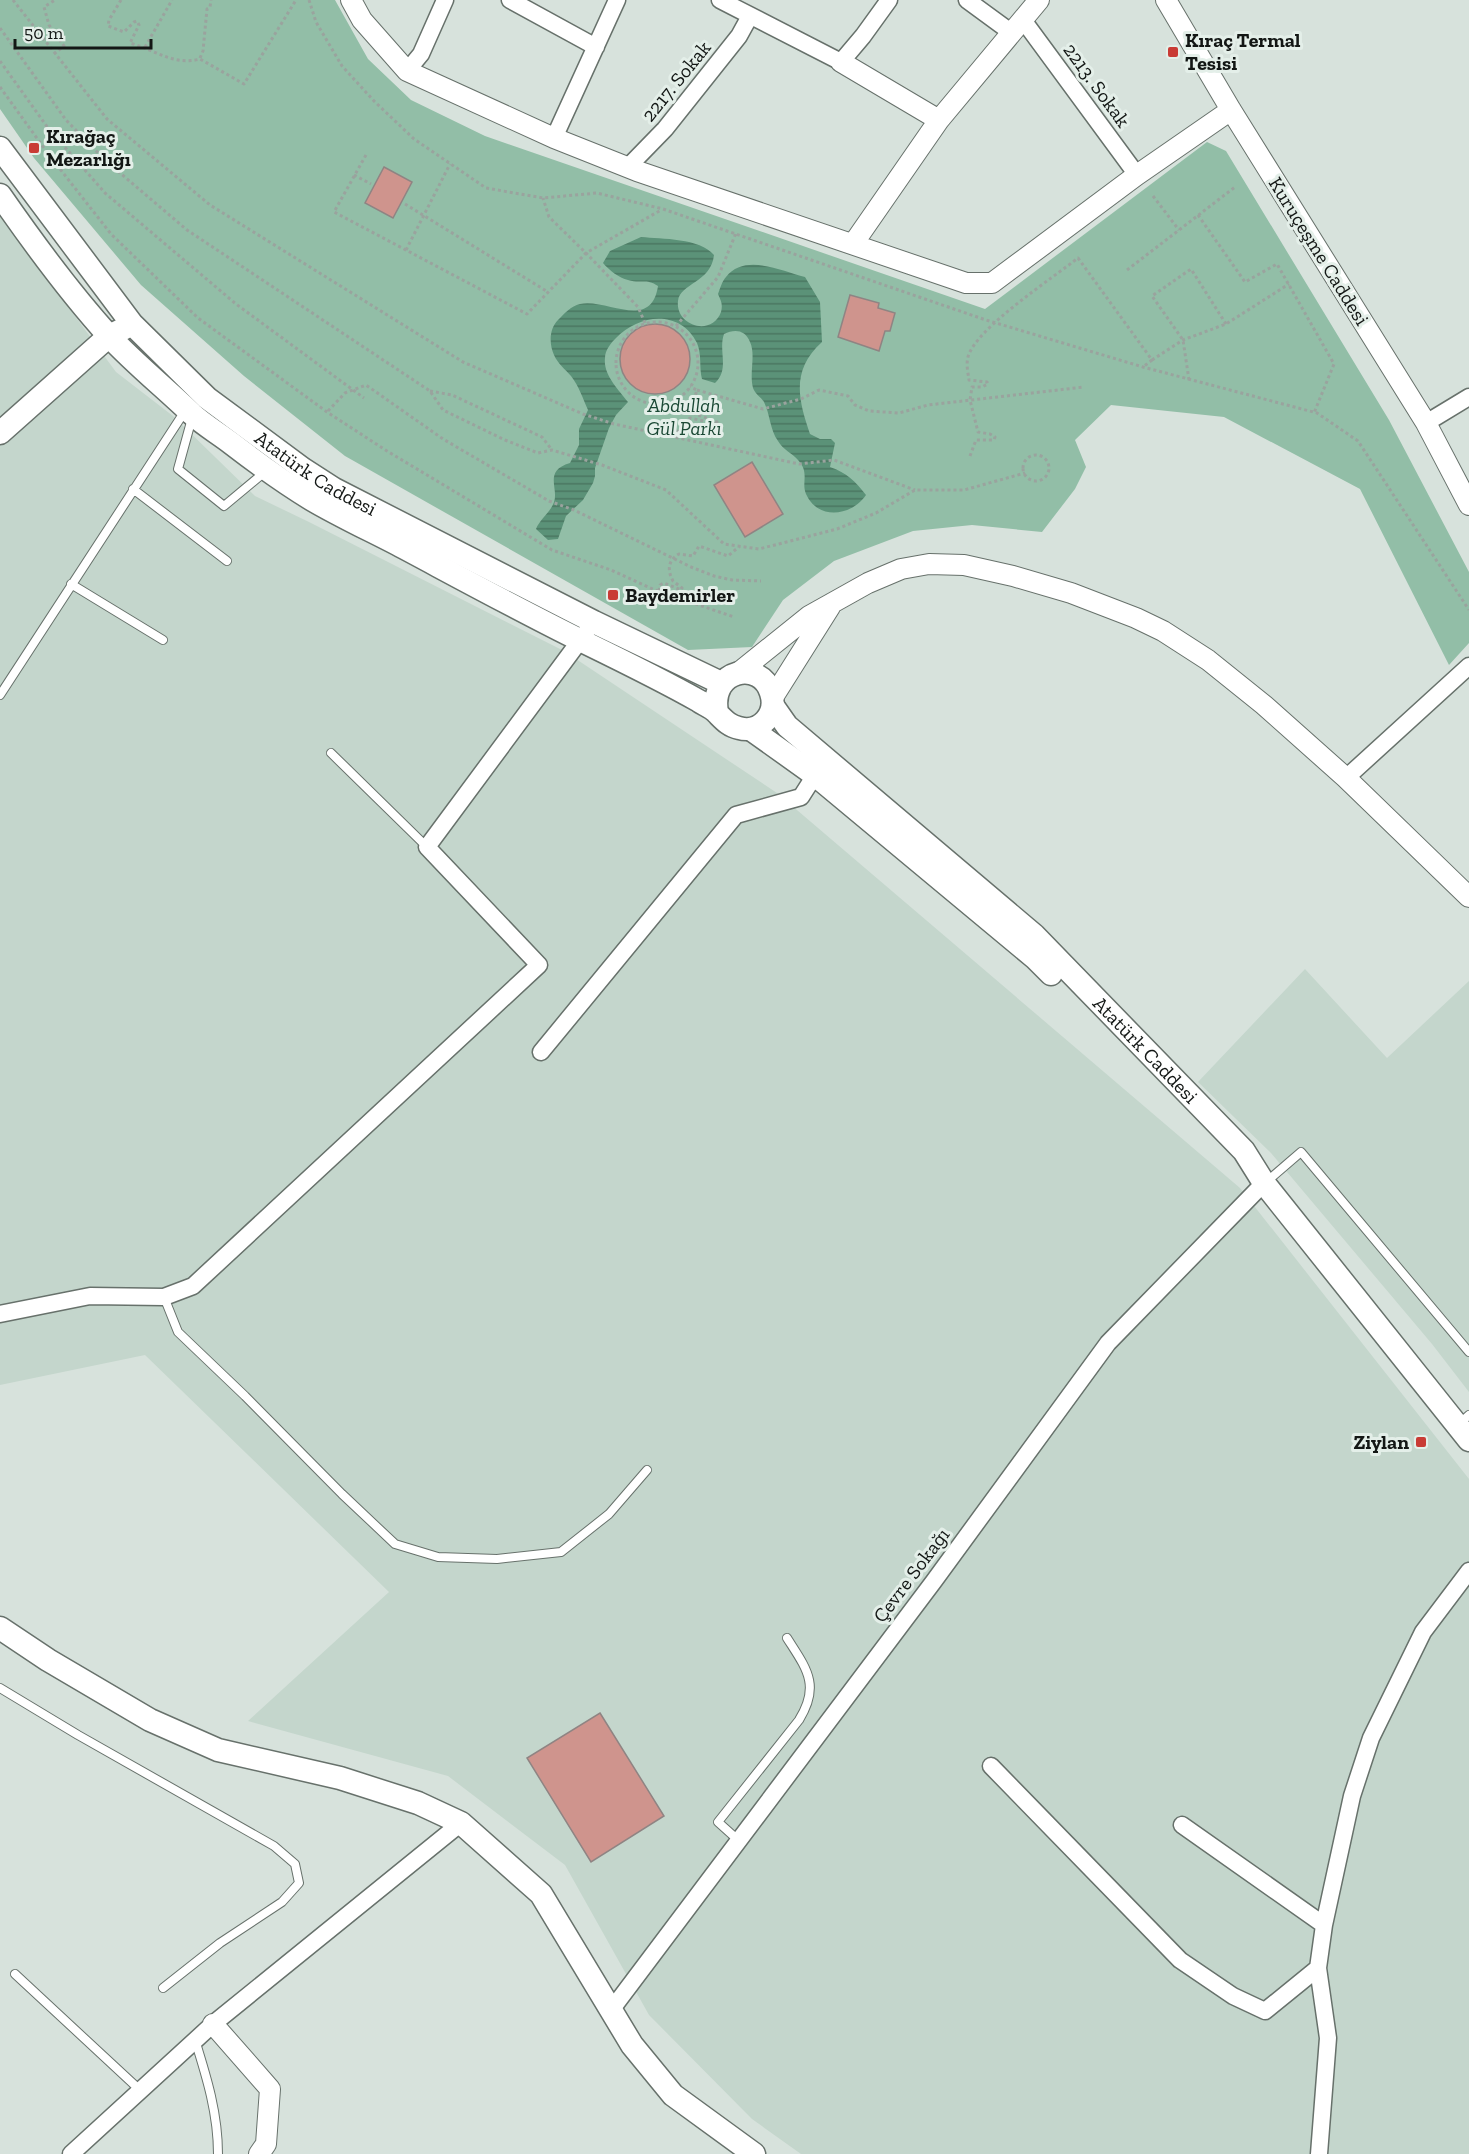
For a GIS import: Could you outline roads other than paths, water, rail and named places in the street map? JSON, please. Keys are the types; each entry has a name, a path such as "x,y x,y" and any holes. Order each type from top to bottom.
{"main road":[{"name":"Atatürk Caddesi","path":"0,148 132,324 207,398 310,474 587,631 730,678"},
{"path":"0,195 41,255 109,336 190,412 267,470 323,505 587,631 717,712 732,726 752,730 815,775 1035,958 1233,1158 1264,1183"},
{"path":"0,434 109,336 132,324"},
{"path":"717,712 715,702 717,692 730,678 749,673 760,677 768,685 772,702 769,716 752,730"},
{"name":"Atatürk Caddesi","path":"772,702 787,726 1034,935 1244,1151 1264,1183 1465,1427"},
{"path":"0,1628 48,1660 150,1720 218,1750 340,1778 418,1803 461,1823 541,1894 632,2045 674,2095 754,2154"}],"street":[{"path":"351,0 362,20 407,71 554,138 628,167 966,283 992,283 1137,175 1231,110"},
{"path":"407,71 421,54 445,0"},
{"path":"510,0 596,47"},
{"path":"554,138 617,0"},
{"path":"720,0 841,62 939,120"},
{"path":"841,62 890,0"},
{"name":"2213. Sokak","path":"967,0 1017,26 1137,175"},
{"path":"853,244 939,120 1039,0"},
{"name":"Kuruçeşme Caddesi","path":"1166,0 1231,110 1426,423 1469,505"},
{"name":"2217. Sokak","path":"628,167 665,129 739,36 750,16"},
{"path":"1426,423 1469,397"},
{"path":"730,678 809,616 868,583 901,569 929,564 964,565 1071,593 1136,618 1208,660 1264,705 1346,778 1469,897"},
{"path":"772,702 831,605"},
{"path":"0,1314 90,1296 164,1297 193,1286 539,965 427,847 587,631"},
{"path":"1346,778 1469,666"},
{"path":"541,1052 736,814 801,796 815,775"},
{"name":"Çevre Sokağı","path":"612,2009 927,1590 1108,1343 1264,1183"},
{"path":"1319,2154 1328,2038 1318,1968 1324,1925 1352,1796 1371,1738 1423,1632 1469,1571"},
{"path":"991,1766 1180,1960 1233,1996 1265,2011 1318,1968"},
{"path":"71,2154 213,2024 461,1823"},
{"path":"1182,1825 1324,1925"},
{"path":"213,2024 270,2089 266,2144 259,2154"}],"lane":[{"path":"190,412 178,469 224,506 267,470"},
{"path":"0,695 133,489 190,412"},
{"path":"133,489 227,561"},
{"path":"71,584 163,640"},
{"path":"331,753 427,847"},
{"path":"1264,1183 1301,1152 1469,1352"},
{"path":"164,1297 178,1332 395,1544 438,1557 497,1559 561,1552 609,1514 647,1470"},
{"path":"738,1840 718,1822 799,1720 807,1704 810,1683 808,1671 787,1638"},
{"path":"0,1688 274,1846 295,1864 299,1883 282,1902 220,1943 163,1988"},
{"path":"15,1974 141,2091"},
{"path":"195,2040 211,2092 218,2154"}],"place":[{"name":"Kıraç Termal Tesisi","path":"1173,52"},
{"name":"Kırağaç Mezarlığı","path":"34,148"},
{"name":"Baydemirler","path":"613,595"},
{"name":"Ziylan","path":"1421,1442"}],"park label":[{"name":"Abdullah Gül Parkı","path":"684,416"}]}
